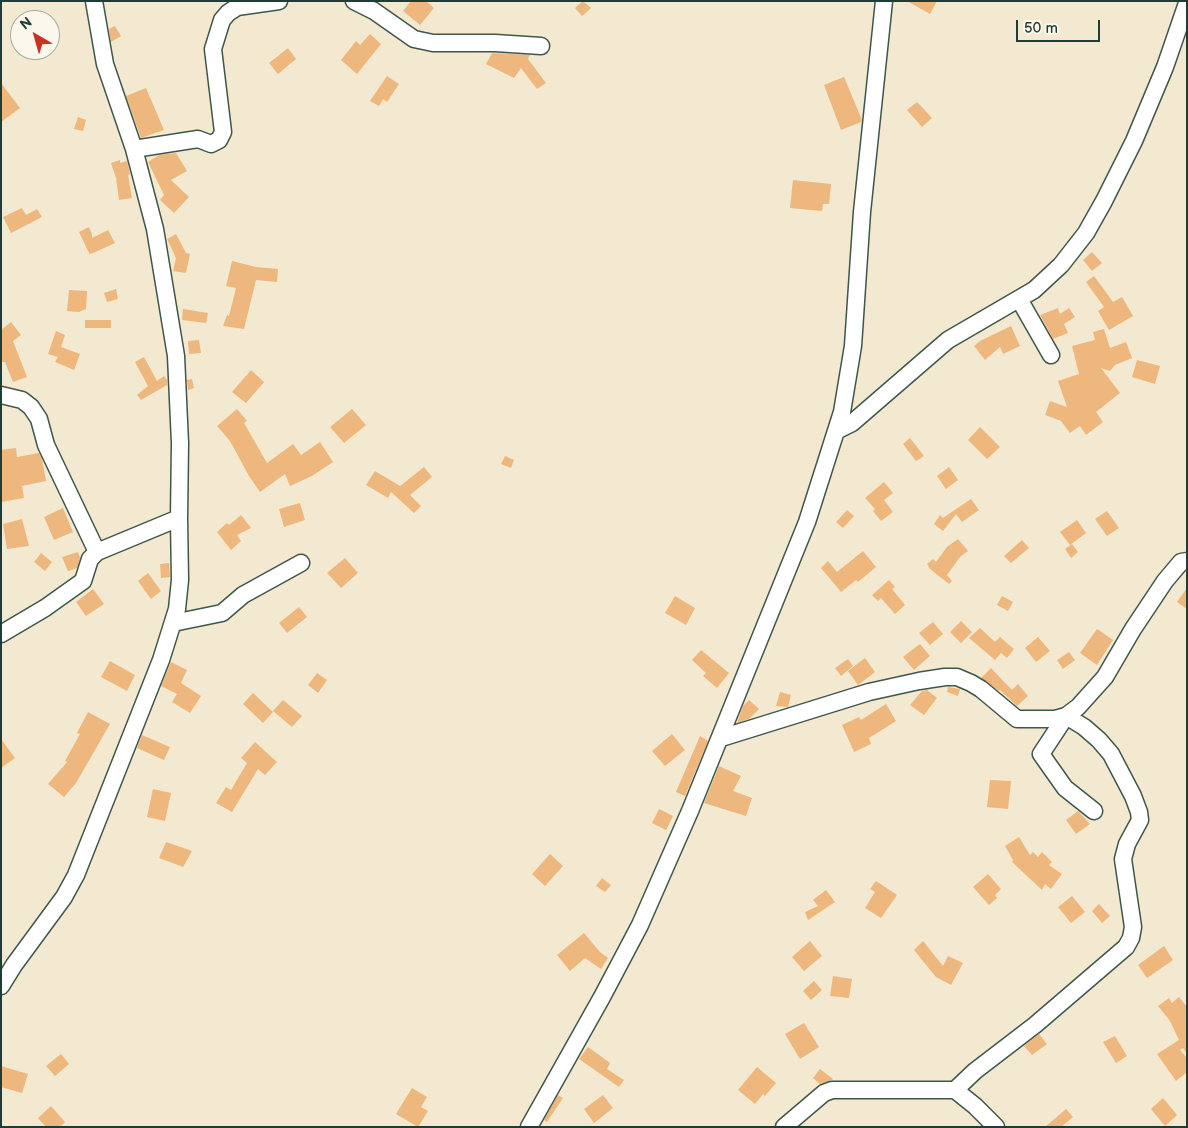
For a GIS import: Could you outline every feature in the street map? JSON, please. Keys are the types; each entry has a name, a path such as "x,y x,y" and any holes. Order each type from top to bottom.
{"street":[{"path":"1,986 14,965 64,897 76,874 161,660 177,609 180,580 180,443 176,356 155,229 134,149 105,64 94,1"},
{"path":"134,149 198,139 212,144 219,140 222,132 213,50 222,20 237,7 279,1"},
{"path":"354,1 374,11 414,39 433,43 495,43 541,46"},
{"path":"529,1127 640,925 721,738 758,641 808,522 842,412 853,346 862,212 884,1"},
{"path":"836,431 852,423 948,340 1034,290 1061,265 1086,233 1104,202 1134,141 1157,86 1187,4"},
{"path":"1019,299 1051,355"},
{"path":"1,394 22,400 31,407 38,419 46,445 97,552"},
{"path":"1,634 45,608 83,581 90,559 97,552 179,518"},
{"path":"1094,812 1065,788 1040,754 1066,716 1078,707 1105,677 1133,629 1165,581 1181,562 1187,561"},
{"path":"173,623 222,613 243,595 301,563"},
{"path":"721,738 869,692 919,681 957,677 971,683 1017,719 1055,719 1066,716 1084,727 1111,754 1133,796 1140,820 1123,859 1133,927 1131,938 1126,947 1035,1025 975,1071 955,1090"},
{"path":"784,1127 824,1093 832,1090 955,1090 975,1106 996,1127"}],"building":[{"path":"411,1 426,1 434,8 420,25 403,11"},
{"path":"583,1 591,8 582,16 575,8"},
{"path":"907,1 937,1 930,14"},
{"path":"115,26 121,36 111,42 109,29"},
{"path":"370,34 381,44 357,74 341,60 356,41 360,45"},
{"path":"288,48 296,59 278,74 269,63"},
{"path":"492,53 530,55 528,59 546,83 537,89 521,68 514,78 486,64"},
{"path":"387,76 399,84 387,102 383,99 379,106 370,101"},
{"path":"844,77 862,120 841,130 824,85"},
{"path":"1,83 20,108 1,122"},
{"path":"146,88 164,130 141,138 126,96"},
{"path":"917,102 932,118 922,127 907,110"},
{"path":"78,117 86,120 83,131 74,129"},
{"path":"176,153 187,171 171,180 189,197 174,213 160,200 164,195 148,162 159,155"},
{"path":"120,160 120,163 127,161 132,198 119,200 116,178 111,163"},
{"path":"793,180 831,184 829,204 823,204 822,211 790,208"},
{"path":"22,208 26,215 37,209 42,217 11,233 3,217"},
{"path":"89,227 92,238 108,230 115,243 91,254 91,252 90,255 79,232"},
{"path":"176,234 186,253 190,254 186,273 173,271 176,258 167,239"},
{"path":"1092,252 1102,263 1092,271 1083,260"},
{"path":"232,261 256,267 278,269 277,282 256,280 244,329 223,326 227,315 229,316 236,288 226,286"},
{"path":"1094,276 1113,302 1122,297 1133,316 1109,330 1098,311 1104,307 1086,282"},
{"path":"116,289 118,299 107,302 104,293"},
{"path":"69,290 87,291 86,309 79,312 67,311"},
{"path":"1058,308 1060,314 1069,308 1075,317 1064,324 1068,333 1053,339 1040,315"},
{"path":"183,309 208,313 206,323 182,320"},
{"path":"85,320 111,320 111,328 85,328"},
{"path":"11,322 21,335 13,341 27,377 13,382 5,362 1,362 1,330"},
{"path":"1011,326 1020,346 1003,354 1000,347 985,360 974,346 980,341"},
{"path":"1104,329 1110,348 1126,342 1132,358 1115,365 1110,371 1101,368 1120,393 1096,412 1103,422 1086,435 1080,426 1070,433 1061,421 1045,415 1050,401 1067,407 1058,381 1079,374 1072,346 1095,340 1093,332"},
{"path":"56,331 65,335 61,347 80,354 74,370 55,362 58,357 48,354"},
{"path":"199,340 201,353 189,354 188,341"},
{"path":"144,357 157,381 164,376 167,380 167,385 141,400 137,395 148,386 135,362"},
{"path":"1137,360 1160,366 1155,384 1132,377"},
{"path":"251,370 264,382 246,403 232,392"},
{"path":"192,379 194,388 188,390 187,380"},
{"path":"237,409 247,421 244,423 267,463 293,444 301,455 320,442 333,462 312,476 290,486 285,474 260,492 230,441 217,426"},
{"path":"352,409 366,425 344,443 330,427"},
{"path":"980,427 1000,447 987,459 968,440"},
{"path":"910,438 924,456 916,461 903,444"},
{"path":"16,448 17,457 39,453 46,481 22,486 24,498 1,502 1,450"},
{"path":"505,456 514,460 511,468 501,464"},
{"path":"424,467 432,477 410,495 421,506 414,513 391,492 388,498 366,485 375,471 400,486"},
{"path":"949,467 958,480 946,489 937,476"},
{"path":"884,482 893,493 884,500 893,512 881,521 873,511 875,509 865,498"},
{"path":"971,499 979,510 962,522 956,514 943,531 934,524 940,515 943,518"},
{"path":"300,503 305,520 284,527 279,509"},
{"path":"63,508 73,532 54,540 44,517"},
{"path":"847,510 854,516 843,528 836,522"},
{"path":"1107,511 1119,528 1107,536 1095,519"},
{"path":"241,515 251,528 237,535 241,541 231,550 217,532 227,523 229,525"},
{"path":"22,519 29,546 7,549 3,524"},
{"path":"1077,520 1086,533 1070,545 1060,532"},
{"path":"958,539 968,551 960,557 947,575 952,581 949,584 930,569 927,564 933,559 936,562 947,547"},
{"path":"1022,540 1029,548 1011,563 1004,556"},
{"path":"1072,544 1078,552 1071,558 1065,549"},
{"path":"863,551 876,567 858,582 856,580 841,592 821,568 828,561 837,572"},
{"path":"78,552 80,558 77,568 68,571 62,557"},
{"path":"41,553 52,562 45,571 34,562"},
{"path":"345,558 358,573 341,588 327,573"},
{"path":"169,563 170,577 161,578 160,564"},
{"path":"148,573 161,591 151,599 138,581"},
{"path":"889,580 895,587 892,589 905,605 895,614 881,598 878,601 872,595"},
{"path":"1187,588 1187,609 1177,602"},
{"path":"93,589 104,604 86,616 76,602"},
{"path":"675,596 695,608 686,625 665,613"},
{"path":"1002,596 1013,602 1008,611 997,605"},
{"path":"299,607 307,617 287,633 279,623"},
{"path":"961,621 972,632 961,643 950,632"},
{"path":"933,622 943,634 930,645 919,633"},
{"path":"980,628 995,642 1000,637 1014,649 1007,658 1001,653 995,660 969,638"},
{"path":"1097,629 1113,640 1097,665 1080,653"},
{"path":"1038,637 1050,651 1036,662 1025,648"},
{"path":"920,644 930,656 914,670 903,657"},
{"path":"701,650 729,673 717,688 703,676 706,673 692,660"},
{"path":"1069,652 1075,660 1063,669 1057,660"},
{"path":"865,658 875,672 858,685 848,671"},
{"path":"848,659 853,666 841,676 835,668"},
{"path":"110,661 135,675 127,691 101,677"},
{"path":"171,662 187,670 181,683 201,696 190,713 172,702 177,694 161,686"},
{"path":"991,668 1012,690 1018,684 1028,696 1017,706 1000,690 981,678"},
{"path":"317,673 327,680 318,693 308,685"},
{"path":"948,687 960,689 958,696 947,692"},
{"path":"927,690 937,698 924,715 910,705 922,691"},
{"path":"780,692 791,695 788,707 776,706"},
{"path":"253,693 273,712 263,723 243,704"},
{"path":"283,700 302,716 292,727 273,711"},
{"path":"749,700 759,709 749,719 737,723 743,706"},
{"path":"886,704 896,721 869,738 871,744 854,752 842,725 859,717 861,720"},
{"path":"88,712 110,724 76,783 64,797 48,784 67,762 65,761 80,734 77,733"},
{"path":"672,734 685,750 665,766 652,751"},
{"path":"142,735 170,747 164,760 137,748"},
{"path":"700,736 708,741 685,796 676,792"},
{"path":"1,739 15,758 1,768"},
{"path":"255,742 277,762 265,775 258,769 232,812 216,803 226,787 231,790 247,763 241,758"},
{"path":"719,766 741,776 733,791 752,798 746,816 704,803"},
{"path":"990,780 1011,781 1008,809 987,807"},
{"path":"153,789 171,793 165,821 147,817"},
{"path":"659,809 673,816 666,830 652,823"},
{"path":"1078,811 1090,824 1076,834 1066,820"},
{"path":"1019,837 1030,855 1033,852 1038,857 1042,852 1052,862 1049,865 1062,874 1051,889 1045,884 1042,890 1012,862 1013,860 1005,846"},
{"path":"166,842 192,851 183,867 159,858"},
{"path":"550,854 563,866 545,886 532,874"},
{"path":"988,874 1001,889 995,895 997,898 989,905 973,887"},
{"path":"602,878 611,885 605,892 596,886"},
{"path":"876,881 897,895 881,918 865,908 875,892 870,889"},
{"path":"826,890 835,902 808,920 805,912 818,906 813,900"},
{"path":"1072,896 1085,912 1071,923 1058,907"},
{"path":"1099,904 1110,916 1102,923 1092,911"},
{"path":"584,933 600,952 608,958 601,969 585,958 570,971 557,955"},
{"path":"810,941 822,956 804,971 792,957"},
{"path":"923,941 943,966 948,956 963,963 951,985 936,977 914,950"},
{"path":"1164,946 1173,960 1147,978 1138,965"},
{"path":"833,976 852,979 849,998 830,996"},
{"path":"814,981 822,990 811,1000 803,991"},
{"path":"1179,997 1187,1007 1187,1054 1183,1048 1180,1050 1187,1058 1187,1072 1176,1081 1157,1054 1179,1040 1170,1021 1158,1006 1169,998 1172,1003"},
{"path":"804,1023 819,1047 800,1059 785,1034"},
{"path":"1039,1034 1047,1044 1032,1055 1024,1046"},
{"path":"1115,1036 1127,1056 1116,1063 1103,1042"},
{"path":"588,1047 610,1063 607,1069 624,1080 619,1087 579,1059"},
{"path":"61,1054 69,1064 55,1076 46,1066"},
{"path":"1,1066 28,1074 22,1093 1,1087"},
{"path":"757,1067 776,1083 755,1104 738,1090"},
{"path":"820,1069 833,1079 820,1084 813,1078"},
{"path":"412,1088 427,1097 421,1107 428,1111 418,1127 396,1114"},
{"path":"558,1095 563,1098 547,1122 544,1120"},
{"path":"603,1095 613,1108 594,1123 584,1109"},
{"path":"1163,1098 1177,1115 1165,1126 1151,1109"},
{"path":"51,1106 65,1122 60,1127 46,1127 38,1118"},
{"path":"1066,1109 1073,1117 1061,1127 1045,1127"}]}
